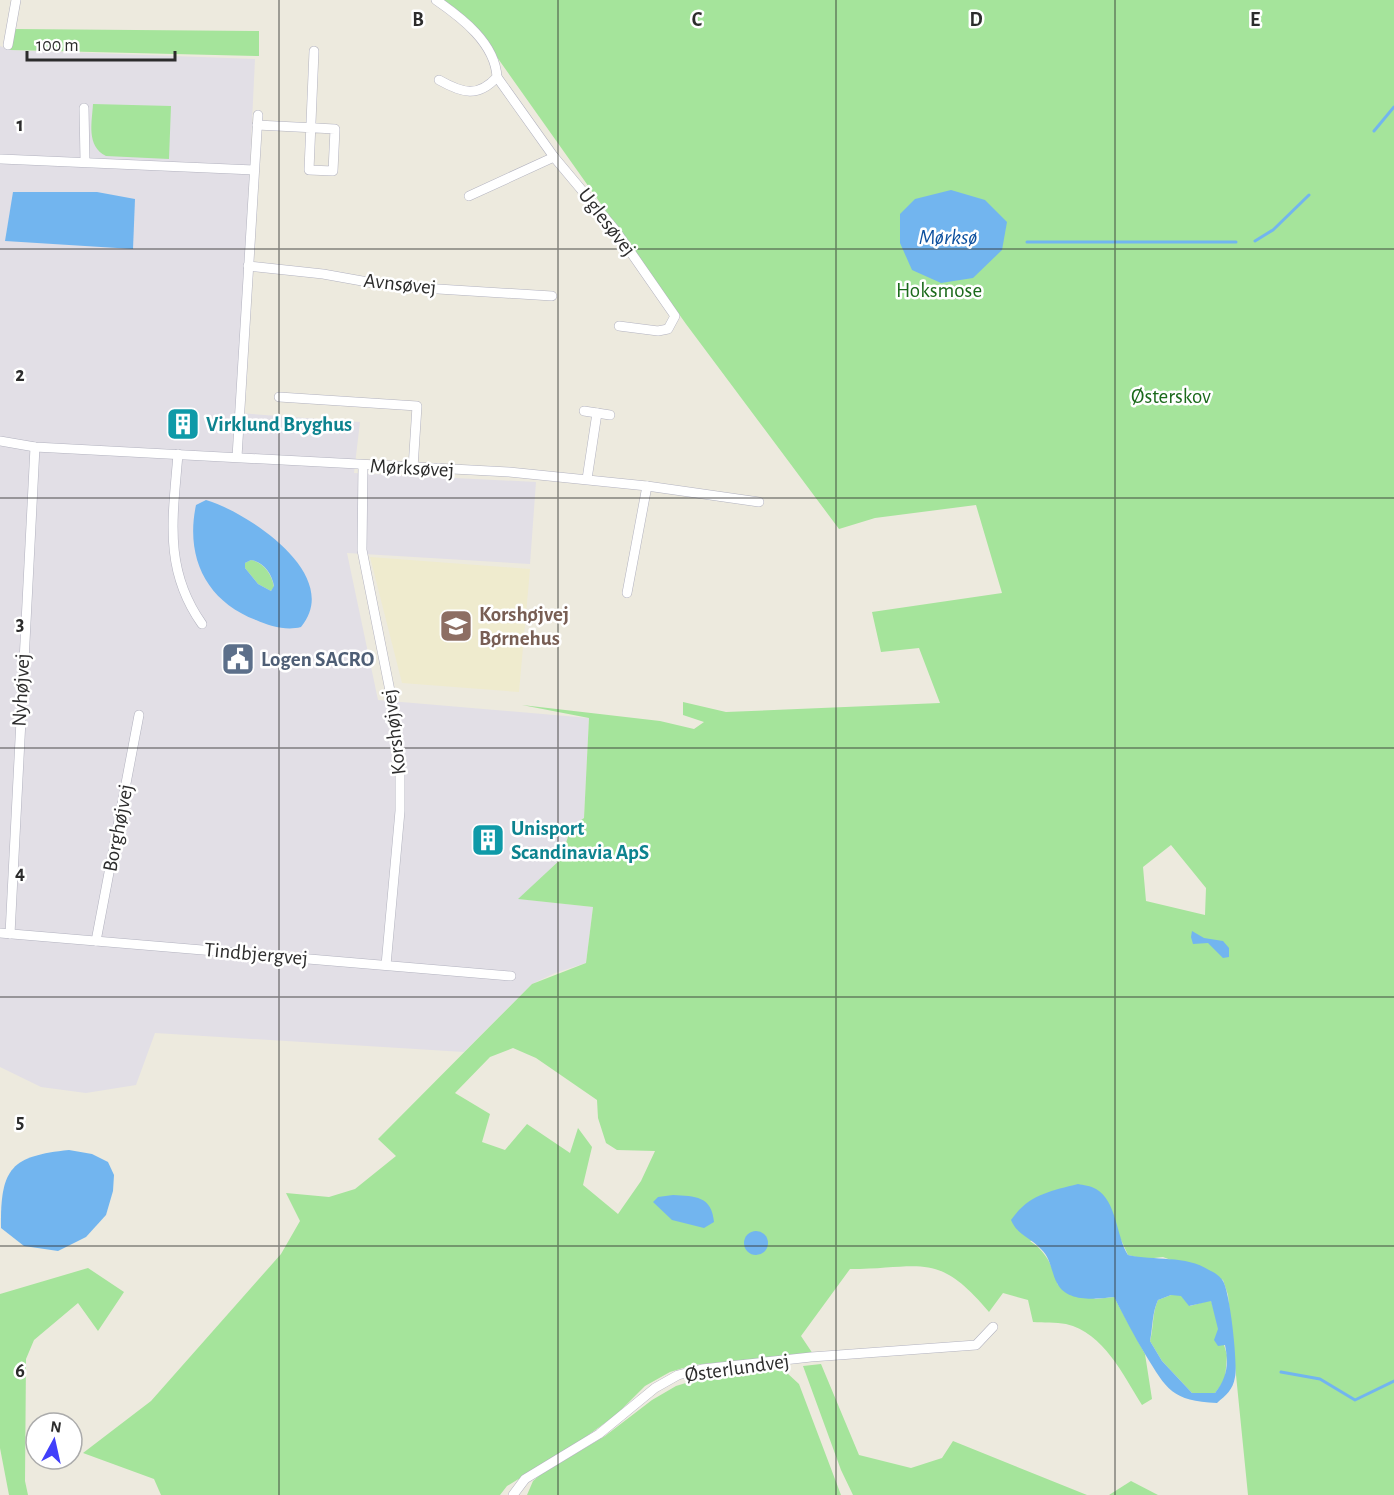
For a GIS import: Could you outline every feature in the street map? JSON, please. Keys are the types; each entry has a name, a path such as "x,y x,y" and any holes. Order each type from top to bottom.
{"street":[{"path":"8,45 16,0"},
{"name":"Uglesøvej","path":"436,0 464,19 480,39 496,64 497,77 554,157 616,231 675,316 668,329 658,331 619,326"},
{"path":"257,125 311,128 335,129 333,171 309,170 311,128 314,51"},
{"path":"439,80 454,89 470,93 488,87 497,77"},
{"path":"84,108 85,161"},
{"path":"237,457 258,115"},
{"path":"469,196 554,157"},
{"path":"1,159 254,170"},
{"name":"Avnsøvej","path":"248,266 323,274 390,286 552,296"},
{"path":"279,398 417,406 413,468"},
{"path":"584,411 610,415"},
{"path":"587,479 597,413"},
{"name":"Mørksøvej","path":"0,441 35,447 587,479 759,502"},
{"name":"Nyhøjvej","path":"5,934 35,447"},
{"path":"178,454 173,519 174,551 180,587 188,604 202,624"},
{"name":"Korshøjvej","path":"363,466 362,550 394,711 400,771 400,811 386,965"},
{"path":"627,593 647,486"},
{"name":"Borghøjvej","path":"96,941 139,715"},
{"name":"Tindbjergvej","path":"5,934 511,976"},
{"name":"Østerlundvej","path":"513,1495 525,1479 599,1434 655,1388 678,1375 811,1357 976,1345 993,1327"}],"shaded area":[{"path":"0,46 10,50 255,59 238,413 360,422 354,473 536,482 530,564 347,553 378,700 589,718 584,818 571,827 561,859 519,899 593,907 586,963 555,973 532,984 464,1052 155,1033 136,1085 86,1093 41,1087 0,1067"},
{"name":"Korshøjvej Børnehus","path":"370,557 530,569 519,692 402,683"}],"green space":[{"path":"442,0 1394,0 1394,1495 1248,1495 1228,1295 1223,1280 1163,1257 1145,1259 1128,1255 1116,1229 1030,1241 1048,1260 1058,1285 1096,1299 1114,1297 1145,1354 1152,1399 1142,1405 1120,1369 1091,1336 1066,1324 1033,1322 1028,1300 1003,1293 989,1312 971,1292 955,1279 941,1271 912,1266 850,1269 801,1336 813,1354 693,1365 670,1372 645,1386 616,1415 580,1441 507,1486 500,1495 161,1495 154,1479 84,1453 151,1401 281,1254 300,1221 286,1193 329,1197 355,1189 396,1156 378,1139 532,984 586,963 593,907 518,899 561,859 571,827 584,818 589,718 522,705 660,721 694,729 704,722 683,715 683,702 726,712 940,703 919,648 881,652 872,612 1002,593 976,505 875,518 839,529 686,324 482,36 455,8","holes":["1171,845 1206,888 1205,915 1146,901 1143,867","513,1048 536,1058 597,1100 598,1118 606,1143 617,1150 655,1151 641,1181 618,1214 583,1185 592,1147 578,1128 570,1153 527,1124 505,1150 482,1142 490,1114 455,1093 490,1057"]},
{"path":"15,29 259,31 259,56 10,50"},
{"path":"93,104 171,106 169,159 106,156 100,152 93,140 91,126"},
{"path":"251,560 260,563 269,574 274,587 271,591 258,584 245,568 245,563"},
{"path":"88,1268 124,1292 98,1331 78,1303 34,1340 26,1359 24,1471 28,1495 9,1495 0,1448 0,1294"},
{"path":"1171,1295 1181,1295 1190,1306 1211,1300 1227,1355 1225,1380 1215,1393 1192,1393 1162,1361 1150,1341 1158,1300"},
{"path":"821,1364 859,1455 911,1468 942,1458 953,1441 1087,1495 853,1495 841,1470 803,1366"},
{"path":"777,1370 786,1372 799,1384 841,1495 527,1495 533,1481 540,1475 605,1436 652,1400 676,1386 702,1378"},
{"path":"1131,1481 1158,1495 1109,1495"}],"water":[{"name":"Mørksø","path":"951,190 985,200 1007,222 1002,250 973,278 941,283 912,270 900,243 900,214 915,199"},
{"path":"13,192 97,192 135,199 133,249 5,241"},
{"path":"206,500 224,507 265,532 285,548 301,567 310,587 311,607 301,627 278,627 256,620 239,612 212,589 197,559 193,524 196,505","holes":["251,560 256,561 269,573 274,586 271,591 258,584 245,568 245,563"]},
{"path":"1192,931 1204,938 1223,941 1229,948 1229,957 1223,958 1208,943 1193,944"},
{"path":"69,1150 92,1154 108,1162 114,1175 113,1191 106,1215 86,1237 58,1251 24,1246 1,1228 1,1207 7,1178 13,1168 22,1161 34,1156"},
{"path":"1078,1184 1096,1189 1108,1202 1128,1255 1190,1262 1200,1265 1222,1279 1231,1313 1236,1370 1231,1389 1217,1403 1190,1400 1172,1391 1159,1377 1114,1297 1082,1298 1068,1294 1057,1283 1044,1253 1021,1233 1011,1220 1032,1199","holes":["1171,1295 1181,1296 1189,1306 1211,1301 1218,1329 1214,1340 1218,1346 1225,1345 1227,1358 1224,1376 1215,1393 1192,1393 1162,1361 1150,1341 1158,1300"]},
{"path":"673,1195 695,1197 706,1202 713,1213 714,1222 704,1228 672,1220 653,1202 658,1197"},
{"path":"756,1231 761,1232 767,1238 767,1248 761,1254 756,1255 751,1254 745,1248 744,1243 745,1238 751,1232"}],"waterway":[{"path":"1374,131 1394,107"},
{"path":"1255,241 1273,230 1309,195"},
{"path":"1027,242 1236,242"},
{"path":"1281,1372 1320,1379 1355,1400 1394,1381"}],"place":[{"name":"Virklund Bryghus","path":"183,424"},
{"name":"Korshøjvej Børnehus","path":"456,626"},
{"name":"Logen SACRO","path":"238,659"},
{"name":"Unisport Scandinavia ApS","path":"488,840"}],"park label":[{"name":"Hoksmose","path":"939,290"},
{"name":"Østerskov","path":"1171,396"}]}
